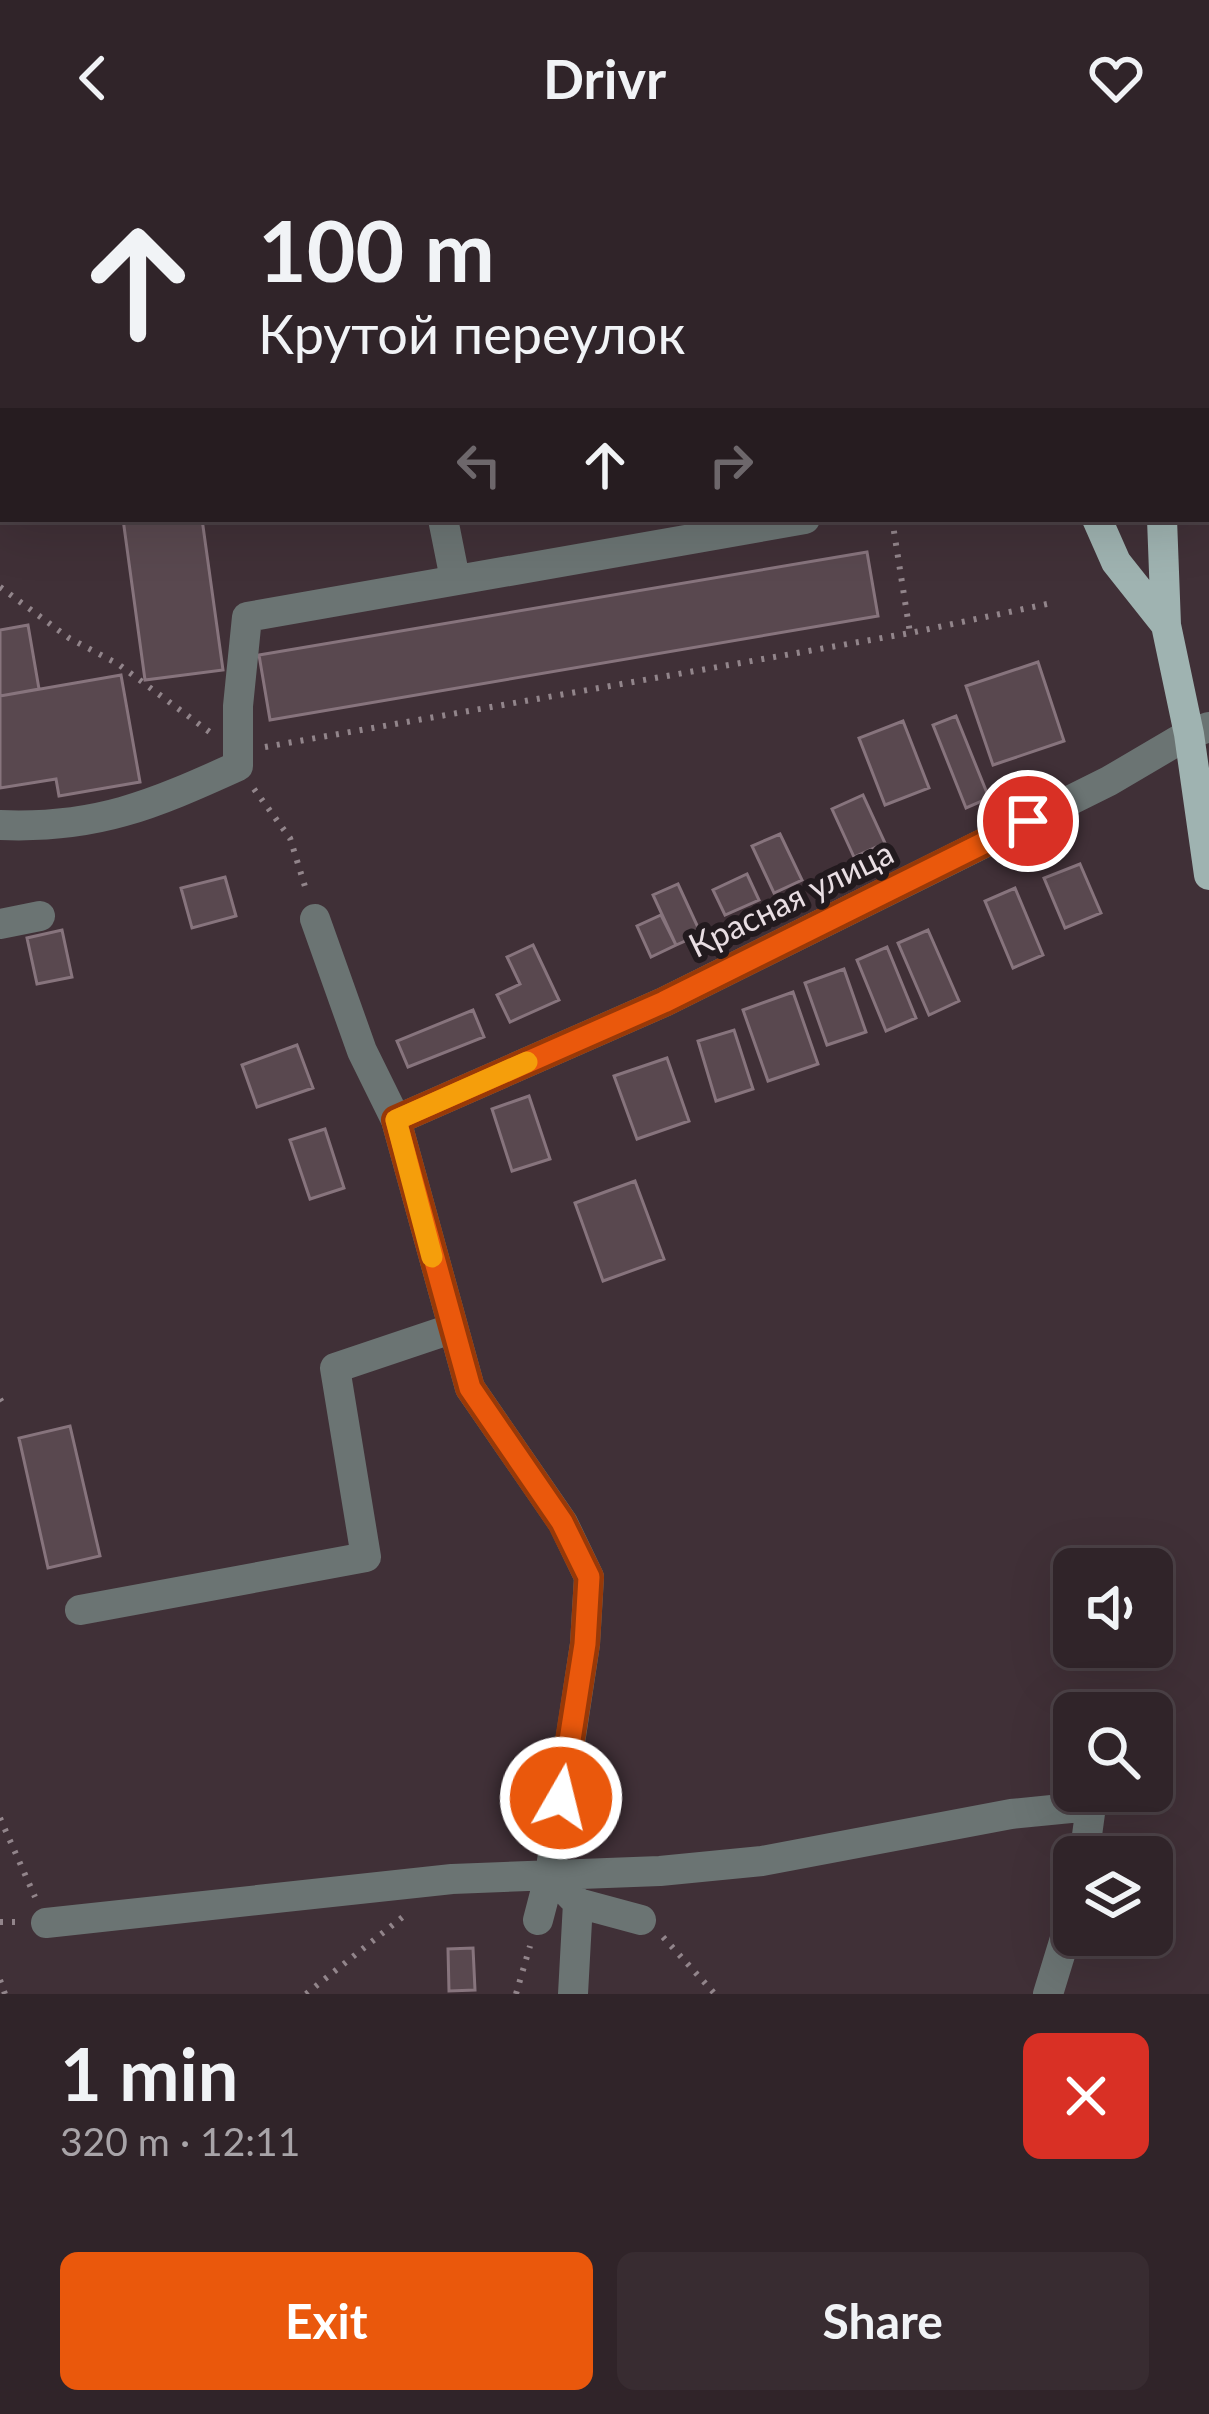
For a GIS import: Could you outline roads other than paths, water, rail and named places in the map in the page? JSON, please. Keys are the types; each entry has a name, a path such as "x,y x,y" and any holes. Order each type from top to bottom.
{"main road":[{"path":"1098,522 1116,562 1166,625"},
{"path":"1162,522 1166,625 1199,730 1209,875"}],"street":[{"path":"444,522 455,579"},
{"path":"0,825 45,827 100,820 148,807 238,759 247,616 732,525 769,522"},
{"name":"Красная улица","path":"396,1120 664,1002 1109,781 1199,730"},
{"path":"0,924 40,916"},
{"path":"315,919 362,1051 396,1120 470,1388 562,1522 589,1577 585,1644 550,1874 538,1920"},
{"path":"80,1610 366,1557 335,1368 452,1328"},
{"path":"46,1923 422,1882 660,1871 762,1861 1011,1814 1091,1806 1087,1836"},
{"path":"550,1874 578,1903 641,1920"},
{"path":"573,1994 578,1903"},
{"path":"1048,1994 1060,1956"}]}
